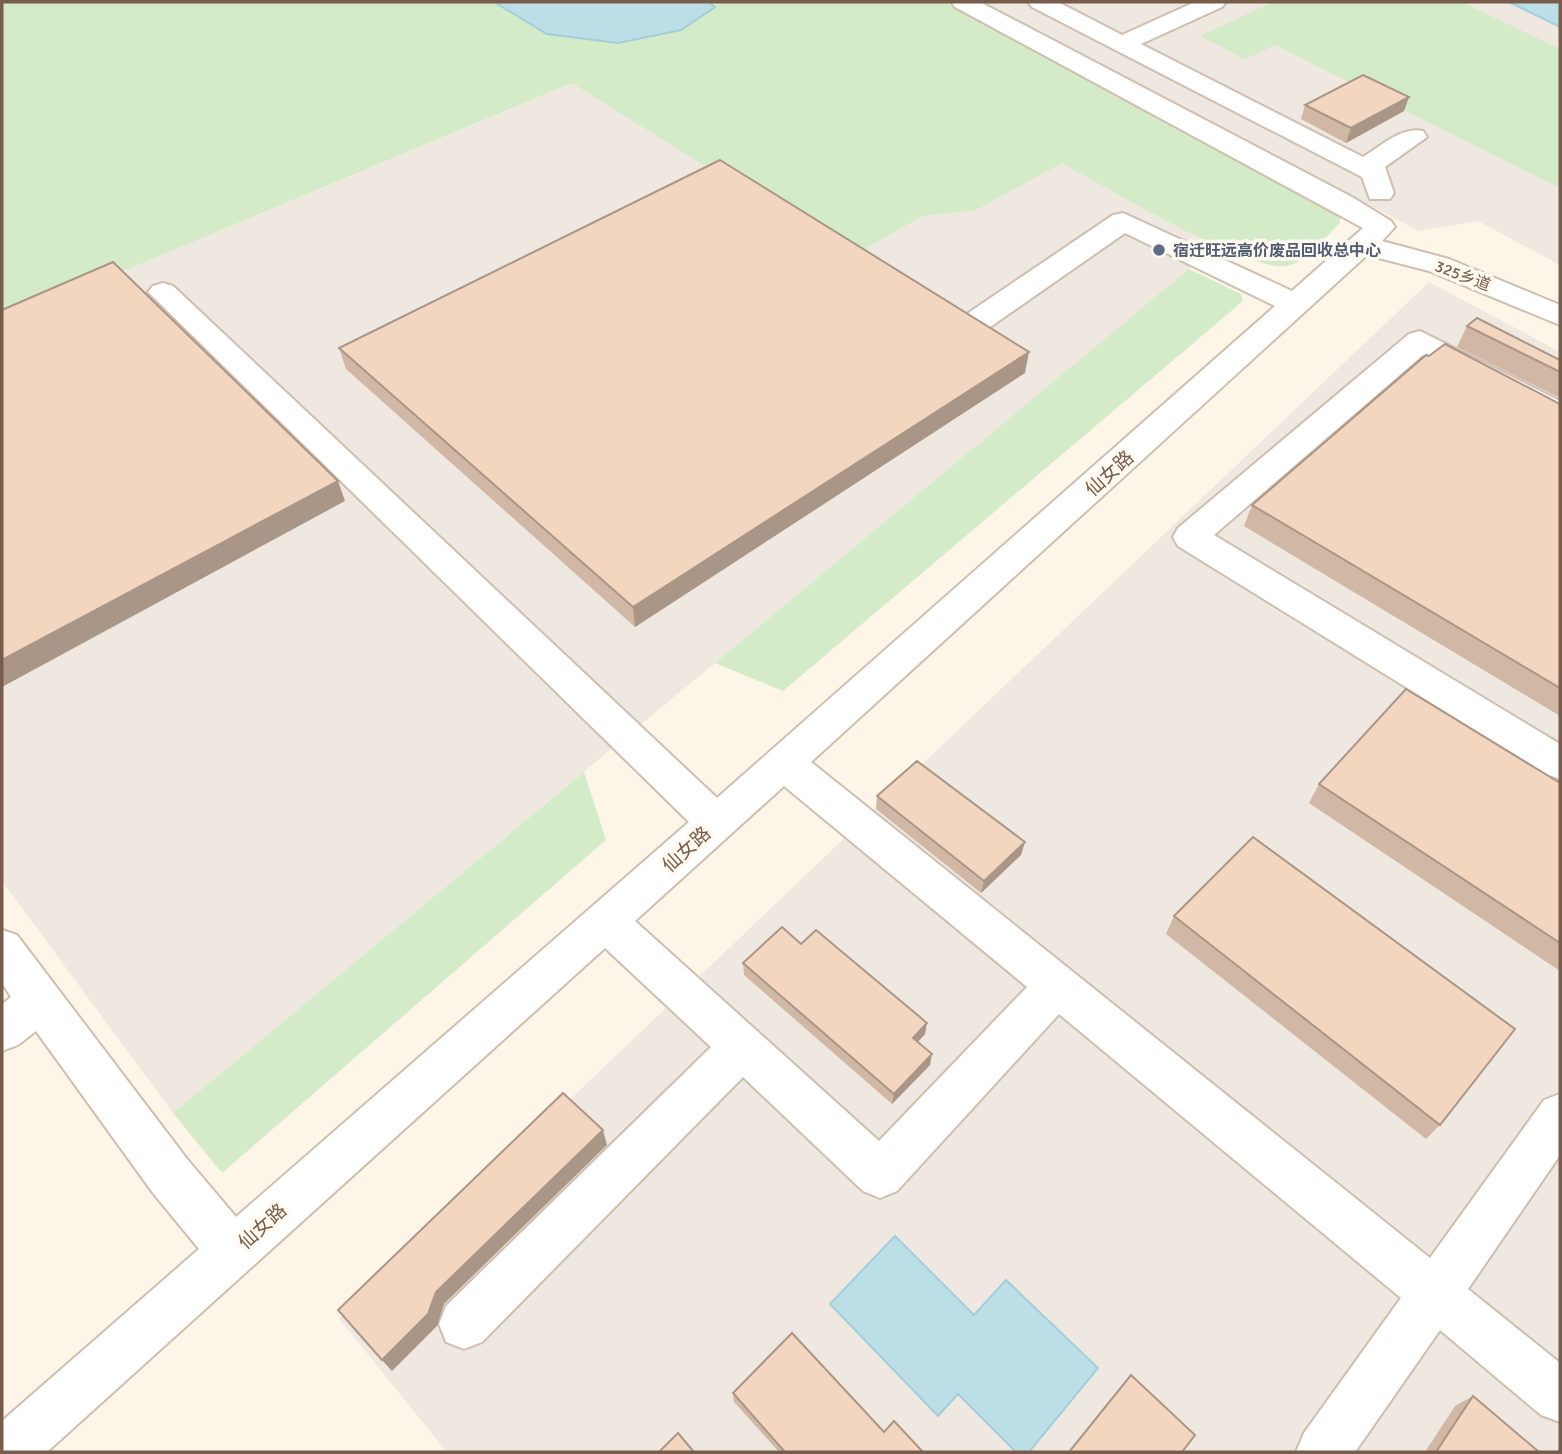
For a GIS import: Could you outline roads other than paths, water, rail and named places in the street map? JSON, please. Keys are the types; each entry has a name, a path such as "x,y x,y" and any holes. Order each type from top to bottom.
{"street":[{"name":"325乡道","path":"963,2 1342,203 1372,236 1560,316"},
{"path":"1040,2 1372,172"},
{"path":"1122,44 1214,2"},
{"path":"1372,236 1386,211 1371,164 1414,137"},
{"path":"972,325 1123,220 1296,305"},
{"name":"仙女路","path":"7,1452 784,763 1372,236"},
{"path":"163,292 716,822"},
{"path":"1560,414 1420,341 1190,537 1560,763"},
{"path":"784,763 1560,1396"},
{"path":"606,921 880,1174 1057,986"},
{"path":"2,949 170,1176 233,1251"},
{"path":"2,1030 40,1001"},
{"path":"464,1324 742,1047"},
{"path":"1323,1452 1560,1116"}],"water":[{"path":"494,2 708,2 715,7 681,30 618,43 547,34"},
{"path":"1509,2 1560,2 1560,27"},
{"path":"895,1236 974,1315 1006,1280 1098,1368 1029,1452 1016,1452 958,1394 938,1416 830,1304"}],"place":[{"name":"宿迁旺远高价废品回收总中心","path":"1159,250"}]}
